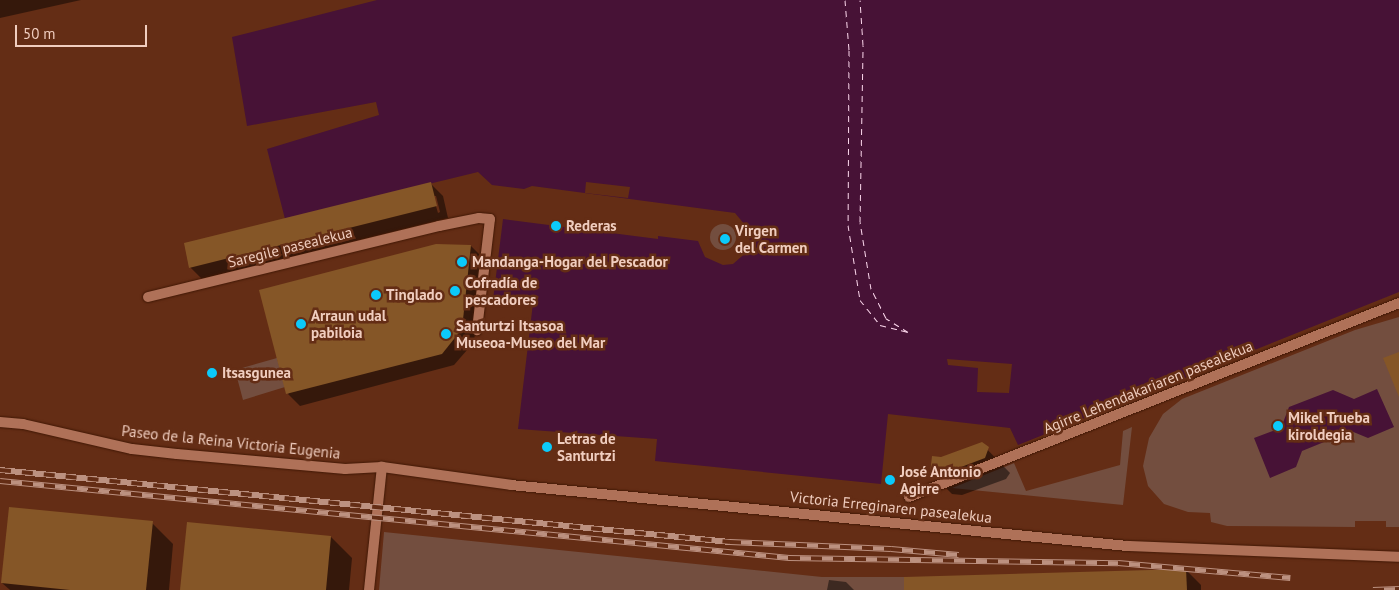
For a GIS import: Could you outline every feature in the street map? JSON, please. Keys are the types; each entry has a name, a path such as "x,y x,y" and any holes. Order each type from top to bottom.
{"street":[{"name":"Saregile pasealekua","path":"148,296 439,226 490,219 477,330"},
{"name":"Agirre Lehendakariaren pasealekua","path":"909,497 1399,303"},
{"name":"Paseo de la Reina Victoria Eugenia","path":"0,422 20,423 132,449 345,469 382,467"},
{"path":"369,590 382,467"},
{"name":"Victoria Erreginaren pasealekua","path":"382,467 511,485 1128,546 1399,557"}],"shaded area":[{"path":"377,0 1399,0 1399,292 1018,445 1010,428 888,414 881,484 655,461 657,439 518,429 533,303 493,300 503,219 658,239 658,236 698,241 705,257 723,265 733,264 749,250 750,231 735,213 532,186 524,189 492,185 478,172 285,219 267,149 379,115 376,102 247,126 232,37"},
{"path":"723,224 732,228 736,237 732,246 723,250 714,246 710,237 714,228"},
{"name":"Mikel Trueba kiroldegia","path":"1399,317 1399,527 1386,527 1386,521 1355,521 1355,527 1227,526 1211,522 1210,513 1188,512 1164,504 1148,486 1143,466 1149,438 1163,414 1182,399 1355,330"},
{"path":"277,358 285,387 243,400 235,370"},
{"path":"1377,389 1394,427 1368,438 1351,431 1302,451 1296,467 1270,478 1254,438 1281,428 1289,407 1333,390 1354,399"},
{"path":"1132,427 1123,505 952,488 1014,463 1026,491 1120,465 1123,431"},
{"path":"384,532 822,577 904,577 904,590 379,590"}],"pier":[{"path":"586,182 630,187 628,198 585,193"},
{"path":"947,359 1012,364 1009,393 977,392 978,368 948,365"}],"building":[{"path":"431,182 437,206 189,268 184,243"},
{"path":"436,244 471,245 462,329 442,354 286,394 259,290"},
{"path":"1399,352 1399,397 1383,358"},
{"path":"982,442 989,447 985,458 940,475 930,474 932,456 941,457"},
{"path":"9,507 153,521 146,590 70,590 1,583"},
{"path":"187,522 331,536 326,590 180,590"},
{"path":"1186,569 1187,590 904,590 904,577"}],"ferry route":[{"path":"845,0 849,50 848,225 860,300 880,325 908,332 886,318 871,289 860,222 863,45 860,0"}],"railway":[{"path":"0,470 730,542 891,549 959,555"},
{"path":"0,481 789,558 1118,563 1290,578"},
{"path":"1373,590 1399,589"}],"place":[{"name":"Rederas","path":"556,226"},
{"name":"Virgen del Carmen","path":"725,239"},
{"name":"Mandanga-Hogar del Pescador","path":"462,262"},
{"name":"Cofradía de pescadores","path":"455,291"},
{"name":"Tinglado","path":"376,295"},
{"name":"Arraun udal pabiloia","path":"301,324"},
{"name":"Santurtzi Itsasoa Museoa-Museo del Mar","path":"446,334"},
{"name":"Itsasgunea","path":"212,373"},
{"name":"Mikel Trueba kiroldegia","path":"1278,426"},
{"name":"Letras de Santurtzi","path":"547,447"},
{"name":"José Antonio Agirre","path":"890,480"}]}
